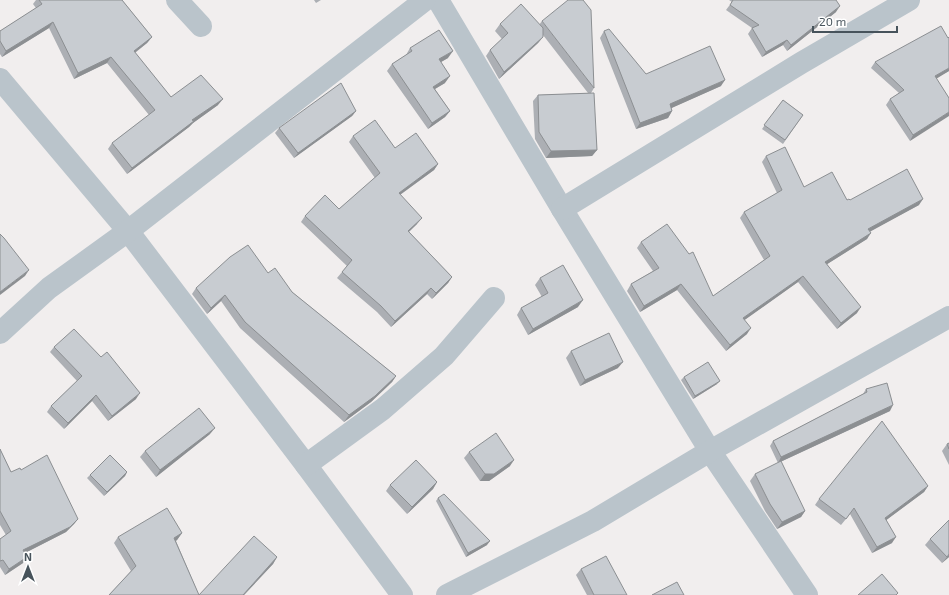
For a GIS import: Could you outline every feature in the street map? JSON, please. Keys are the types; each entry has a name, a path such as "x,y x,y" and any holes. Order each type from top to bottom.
{"street":[{"path":"177,0 201,26"},
{"path":"0,333 49,288 128,231 425,0"},
{"path":"438,0 562,209 710,451 807,595"},
{"path":"562,209 908,0"},
{"path":"0,79 128,231 306,465 402,595"},
{"path":"306,465 383,409 444,356 494,298"},
{"path":"447,595 593,522 710,451 949,316"}],"building":[{"path":"39,0 122,0 152,37 134,51 171,97 201,75 223,99 192,120 194,121 132,168 112,143 155,110 111,57 78,73 53,22 6,51 0,41 0,31 42,4"},
{"path":"568,0 583,0 591,10 594,88 542,21"},
{"path":"733,0 836,0 840,6 791,45 787,40 766,52 752,28 759,25 730,5"},
{"path":"521,4 543,28 543,37 504,72 490,50 508,33 500,24"},
{"path":"941,26 948,38 949,37 949,68 935,76 949,98 949,112 913,135 890,99 904,90 875,62"},
{"path":"609,29 646,74 710,46 725,80 670,104 672,111 640,123 604,31"},
{"path":"439,30 453,51 439,59 450,76 433,87 450,111 432,123 392,64 412,51 410,48"},
{"path":"341,83 356,111 298,153 279,128"},
{"path":"594,93 597,150 551,151 539,132 538,95"},
{"path":"783,100 803,115 785,140 764,125"},
{"path":"375,120 395,148 416,133 438,164 399,193 422,218 408,231 452,277 436,293 431,288 395,321 381,306 342,272 352,260 305,216 325,195 339,209 380,173 353,136"},
{"path":"785,147 804,187 832,172 847,200 850,200 907,169 923,199 868,229 871,233 825,262 861,307 841,323 803,276 743,318 751,328 730,345 681,284 644,306 631,284 659,268 641,242 667,224 689,254 693,252 713,296 770,256 744,212 782,190 766,156"},
{"path":"0,234 29,270 0,292"},
{"path":"248,245 268,273 275,268 292,292 396,376 375,396 349,415 245,322 225,295 211,308 196,288 230,257"},
{"path":"563,265 583,300 533,329 521,308 548,293 540,278"},
{"path":"74,329 101,357 107,352 140,393 112,416 96,395 68,423 51,406 82,376 54,347"},
{"path":"609,333 623,362 585,380 571,351"},
{"path":"708,362 720,381 695,396 684,377"},
{"path":"887,383 893,405 781,457 773,441 867,392 866,389"},
{"path":"199,408 215,428 160,470 145,451"},
{"path":"882,421 928,486 885,518 896,537 877,547 854,508 846,519 819,499"},
{"path":"496,433 514,460 494,474 485,474 469,452"},
{"path":"0,449 11,472 20,468 21,470 47,455 78,519 70,527 23,550 27,557 9,569 3,560 0,561 0,539 11,531 0,511"},
{"path":"110,455 127,472 107,492 90,475"},
{"path":"416,460 437,482 412,507 390,485"},
{"path":"781,461 805,511 782,522 770,504 755,474"},
{"path":"444,494 490,541 468,553 438,498"},
{"path":"167,508 182,533 174,538 199,595 109,595 136,566 118,537"},
{"path":"949,520 949,554 947,557 930,539"},
{"path":"254,536 277,557 243,595 199,595"},
{"path":"606,556 627,595 594,595 581,569"},
{"path":"882,574 898,593 896,595 858,595"},
{"path":"677,582 684,595 652,595"}]}
